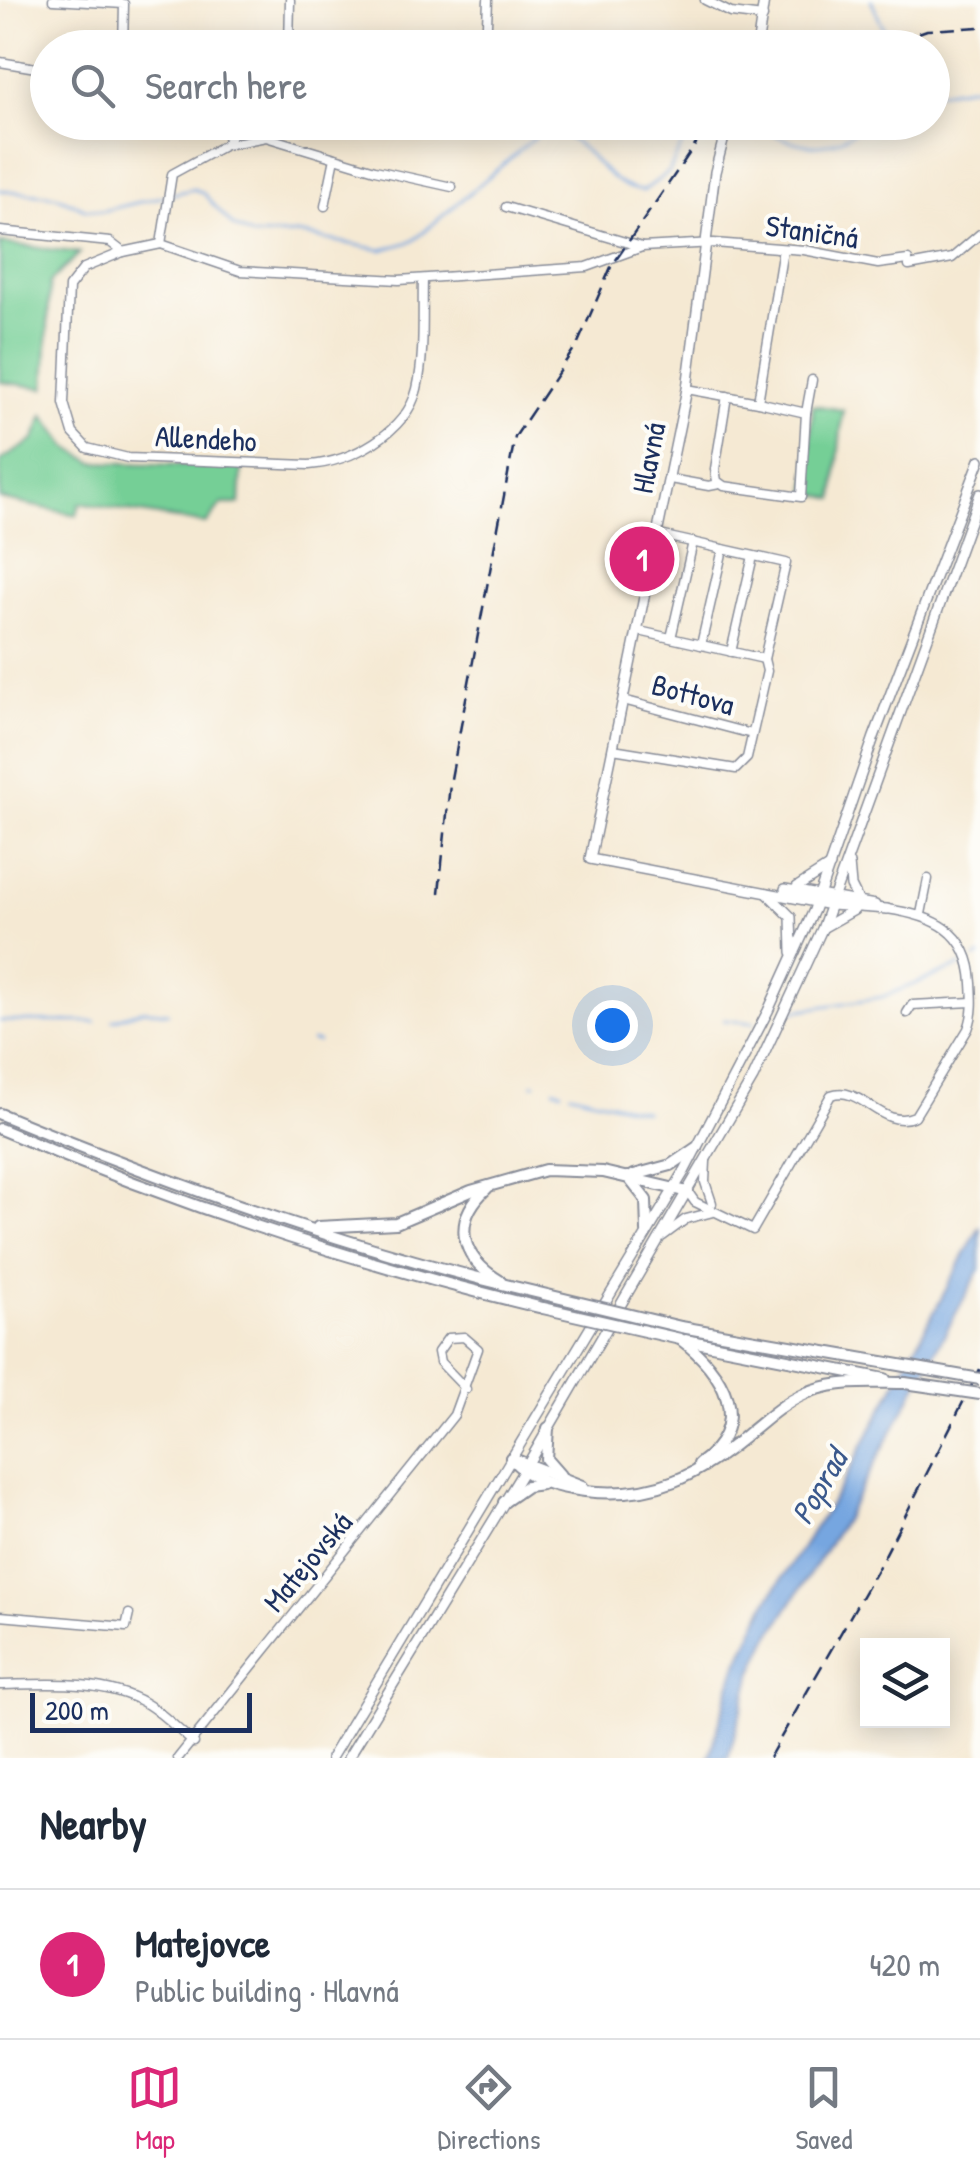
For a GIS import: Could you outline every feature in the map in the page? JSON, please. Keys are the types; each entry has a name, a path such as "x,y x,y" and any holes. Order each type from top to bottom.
{"highway":[{"path":"0,1114 143,1171 308,1227 510,1286 681,1326 980,1380"},
{"path":"0,1129 103,1171 322,1249 423,1280 680,1339 980,1394"},
{"path":"628,1176 649,1173 696,1148"},
{"path":"308,1227 396,1223 530,1172 584,1169 628,1176 665,1190 688,1192"},
{"path":"649,1173 668,1179 674,1188"},
{"path":"628,1176 646,1200 647,1230"},
{"path":"490,1186 467,1211 463,1239 481,1270 510,1286"},
{"path":"526,1467 601,1488 654,1486 704,1461 725,1429 728,1409 719,1374 680,1339"},
{"path":"504,1502 527,1486 547,1483 606,1494 656,1490 687,1478 772,1414 812,1390 832,1385 904,1383"},
{"path":"548,1428 546,1460 564,1480"},
{"path":"511,1458 547,1483"}],"main road":[{"path":"760,30 764,0"},
{"name":"Hlavná","path":"723,140 687,389 660,535 590,858 765,891"},
{"path":"331,1758 674,1188 768,1011 819,898 980,460"},
{"path":"348,1758 688,1192 782,1019 849,859 980,494"},
{"path":"849,859 851,886 858,904"},
{"path":"765,891 804,885 830,865"},
{"path":"785,889 819,898"},
{"path":"765,891 888,909"},
{"path":"765,891 791,917 791,964"},
{"path":"822,929 858,904"}],"street":[{"path":"53,0 124,2 123,30"},
{"path":"289,30 290,0"},
{"path":"487,30 488,0"},
{"path":"704,0 731,13 762,17"},
{"path":"0,62 30,67"},
{"path":"226,145 229,140"},
{"path":"251,140 226,145 179,168 168,184 161,244 223,268 258,274 423,280 587,267 616,260 642,247"},
{"path":"276,140 452,187"},
{"path":"324,206 336,158"},
{"path":"506,206 642,247"},
{"name":"Allendeho","path":"0,231 110,242 123,252"},
{"name":"Staničná","path":"642,247 782,249 878,264 908,263 952,258 980,234"},
{"name":"Allendeho","path":"161,244 123,252 84,268 69,287 64,403 73,433 87,448 128,458 335,464 356,453 404,414 416,390 423,280"},
{"path":"758,402 782,249"},
{"path":"670,478 802,496 806,413 812,380"},
{"path":"687,389 806,413"},
{"path":"714,485 727,396"},
{"path":"613,748 731,770 744,762 767,671 764,659 786,563 660,535"},
{"path":"672,638 693,542"},
{"path":"701,644 723,549"},
{"path":"732,652 753,556"},
{"path":"639,630 764,659"},
{"name":"Bottova","path":"623,700 752,734"},
{"path":"921,914 928,880"},
{"path":"688,1192 695,1202 753,1230 831,1095 846,1093 890,1119 903,1121 915,1116 968,1029 972,974 963,943 951,929 921,914 888,909"},
{"path":"907,1012 912,1005 972,1002"},
{"path":"706,1161 705,1182 712,1203"},
{"path":"688,1192 720,1211"},
{"path":"660,1239 686,1219 720,1211"},
{"name":"Matejovská","path":"178,1758 454,1415 466,1389 478,1349 464,1336 448,1338 438,1352 440,1362 466,1389"},
{"path":"0,1616 125,1630 129,1614"},
{"path":"0,1685 96,1687 126,1694 148,1704 194,1742"}],"green space":[{"path":"0,243 80,253 50,282 45,388 0,382"},
{"path":"813,405 843,410 834,499 807,492"},
{"path":"44,415 68,447 93,462 242,467 240,504 222,504 206,524 80,503 77,515 0,499 0,461 34,440"}],"water":[{"path":"980,1226 980,1269 844,1520 767,1641 752,1674 728,1758 709,1758 735,1670 765,1605 839,1490"}],"waterway":[{"path":"871,0 884,30"},
{"path":"950,90 980,85"},
{"path":"0,190 56,196 85,209 102,211 194,189 203,193 233,226 253,236 298,234 382,250 413,241 532,140"},
{"path":"570,140 615,180 643,191 669,172 684,140"},
{"path":"788,140 808,145 838,140"},
{"path":"975,959 980,956"},
{"path":"794,1011 882,997 960,966"},
{"path":"113,1020 143,1010 168,1013"},
{"path":"724,1020 754,1023"},
{"path":"0,1021 96,1022"},
{"path":"312,1041 318,1042"},
{"path":"554,1089 561,1091"},
{"path":"570,1093 645,1111"}],"railway":[{"path":"927,30 980,27"},
{"path":"439,893 450,784 515,437 578,343 611,267 699,140"},
{"path":"769,1758 882,1561 980,1369"}],"place":[{"name":"Matejovce","path":"642,559"}],"water label":[{"name":"Poprad","path":"819,1487"}]}
